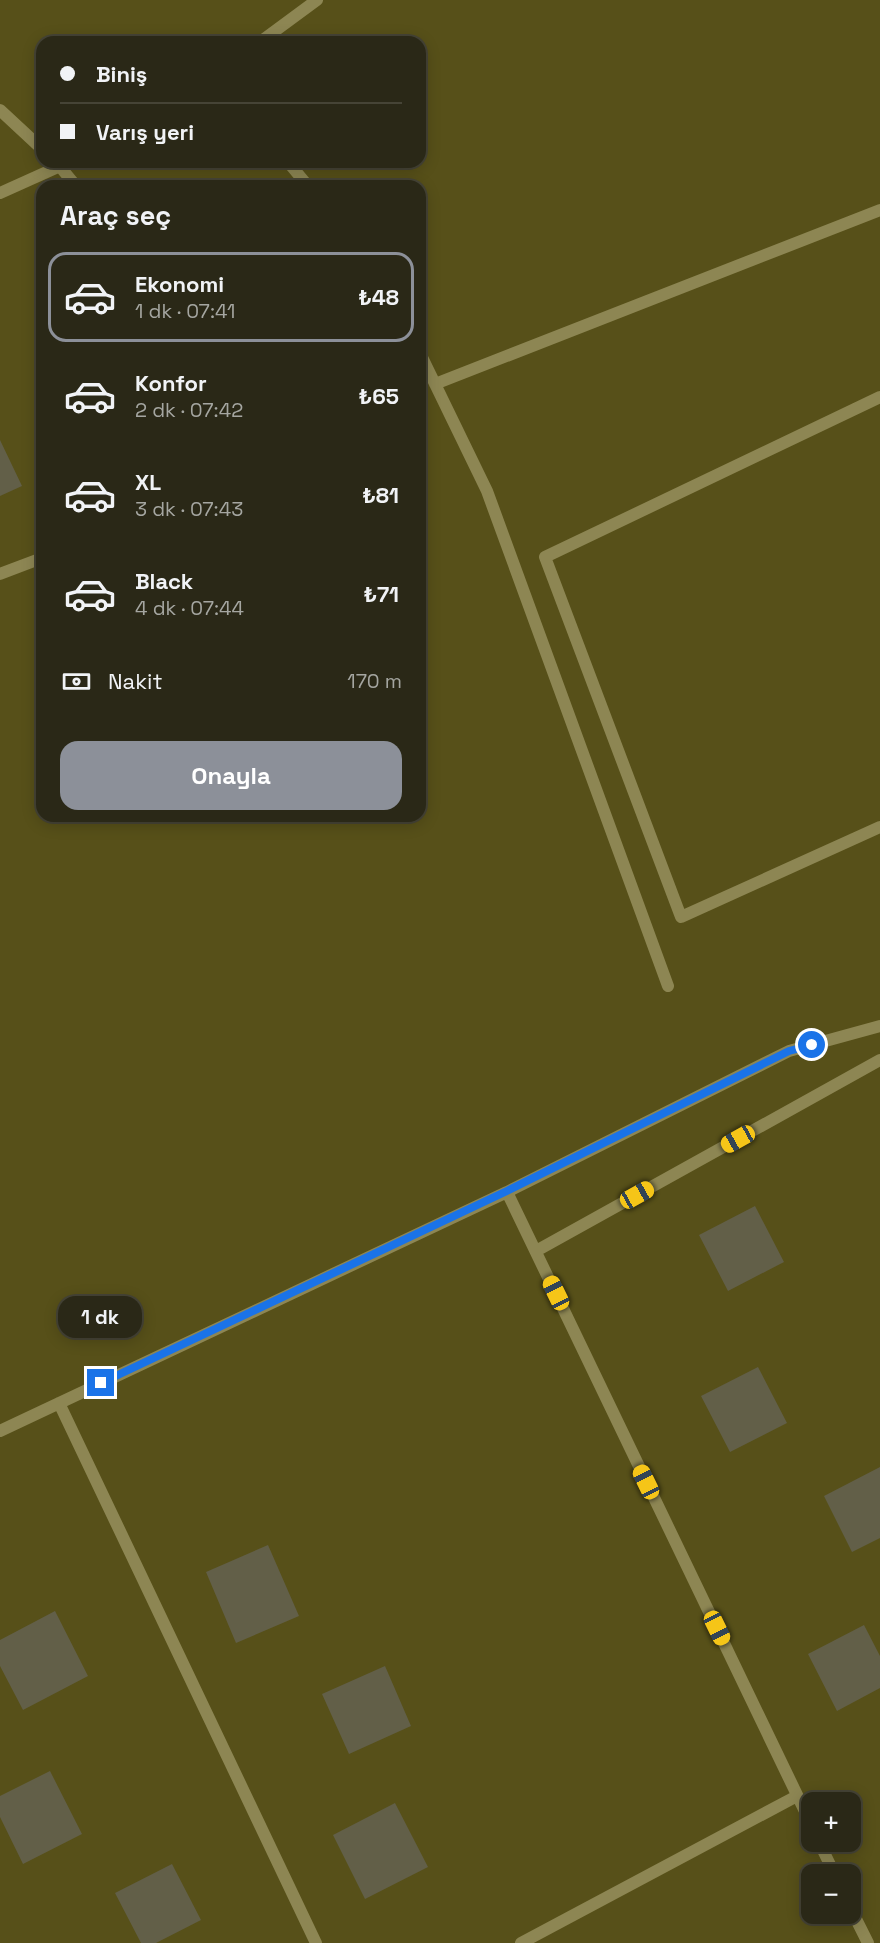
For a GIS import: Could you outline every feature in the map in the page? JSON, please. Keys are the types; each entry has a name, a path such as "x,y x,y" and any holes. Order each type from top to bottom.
{"street":[{"path":"268,36 317,0"},
{"path":"0,110 36,143"},
{"path":"0,193 53,168"},
{"path":"293,168 303,180"},
{"path":"435,384 880,211"},
{"path":"426,365 487,491 668,986"},
{"path":"880,397 545,557 681,917 880,827"},
{"path":"0,573 36,560"},
{"path":"0,1431 507,1191 789,1051 880,1026"},
{"path":"536,1251 880,1060"},
{"path":"507,1191 801,1804"},
{"path":"59,1403 316,1943"},
{"path":"521,1943 797,1796"},
{"path":"858,1924 868,1943"}],"shaded area":[{"path":"0,0 880,0 880,1943 0,1943"}],"building":[{"path":"0,440 22,486 0,496"},
{"path":"755,1206 784,1262 728,1291 699,1235"},
{"path":"758,1367 787,1423 730,1452 701,1396"},
{"path":"880,1467 880,1538 852,1552 824,1496"},
{"path":"268,1545 299,1616 236,1643 206,1572"},
{"path":"55,1611 88,1676 23,1710 0,1666 0,1640"},
{"path":"864,1625 880,1656 880,1688 837,1711 808,1654"},
{"path":"385,1666 411,1726 349,1754 322,1694"},
{"path":"50,1771 82,1834 23,1864 0,1817 0,1796"},
{"path":"395,1803 428,1867 365,1899 333,1835"},
{"path":"172,1864 201,1920 156,1943 141,1943 115,1893"}],"route":[{"path":"101,1383 507,1191 789,1051 812,1045"}]}
